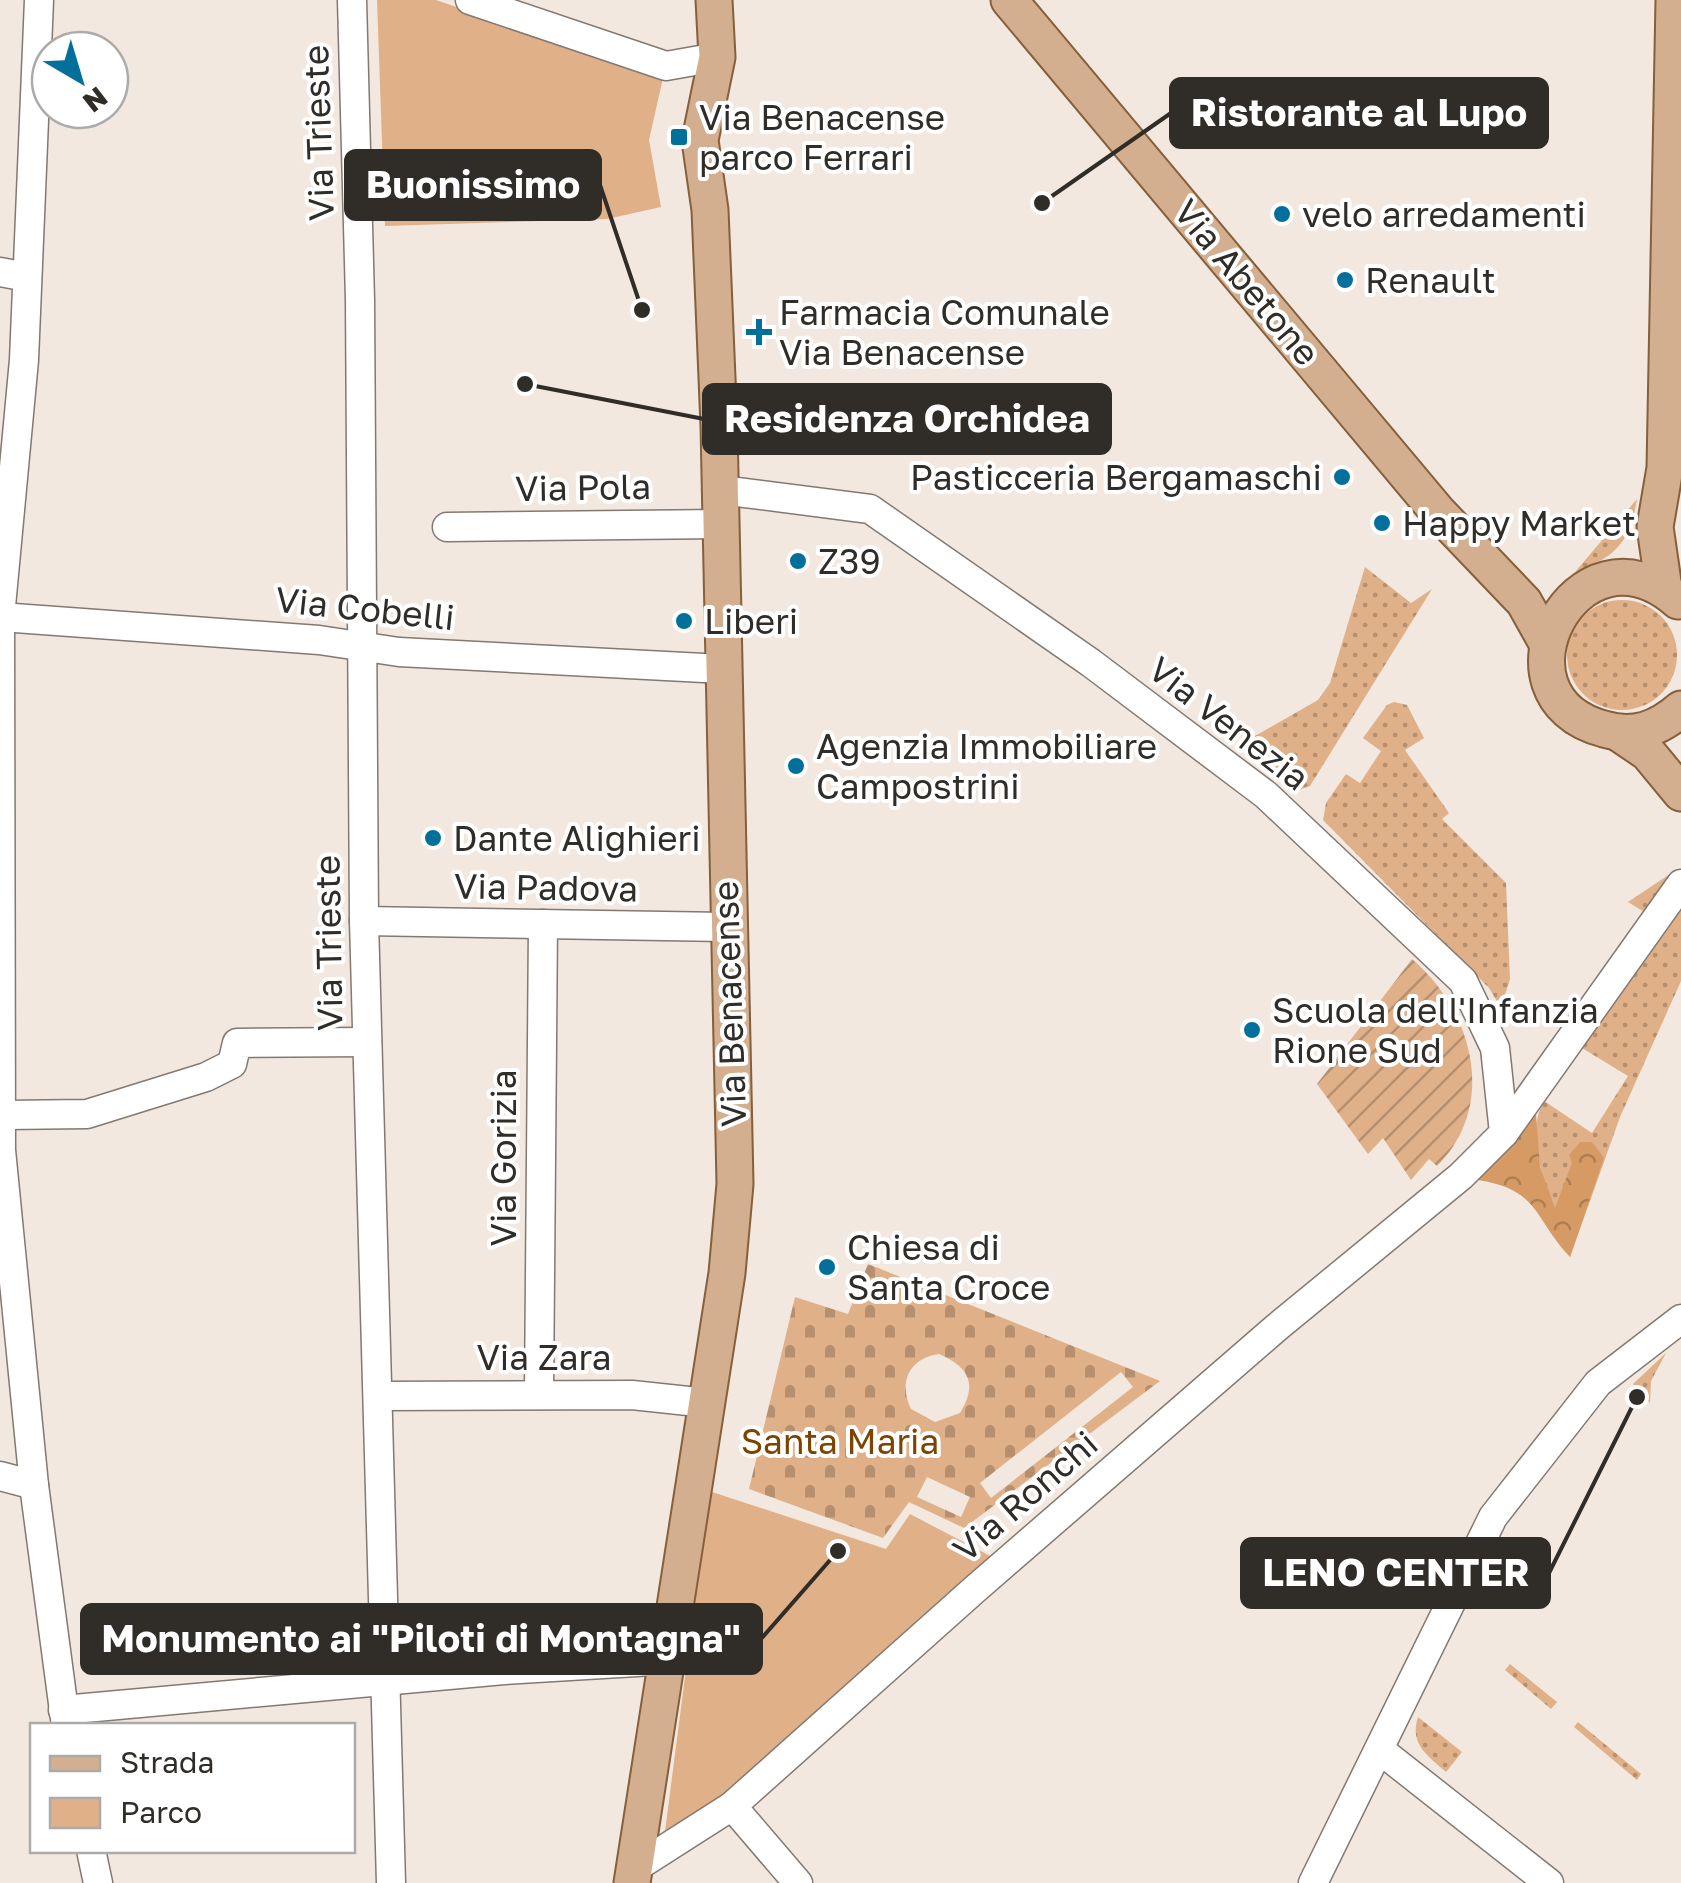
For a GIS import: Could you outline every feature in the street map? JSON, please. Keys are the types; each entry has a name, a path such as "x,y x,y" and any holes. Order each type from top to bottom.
{"main road":[{"name":"Via Benacense","path":"634,1875 670,1660 734,1184 726,927 721,507 710,210 700,140 716,56 714,0"},
{"name":"Via Abetone","path":"1009,0 1438,512 1488,560"},
{"path":"1488,560 1546,587 1564,590 1611,581 1672,596 1655,527 1665,468 1674,0"},
{"path":"1655,527 1611,581 1560,611 1547,642 1548,674 1569,712 1587,725 1620,734 1648,753 1681,793"},
{"path":"1488,560 1524,602 1547,642"},
{"path":"1620,734 1649,730 1681,712"},
{"path":"1681,712 1676,748 1681,776"}],"street":[{"path":"38,0 14,275 24,360 0,616 4,1115 0,1150 34,1485 64,1718 386,1680 670,1660"},
{"name":"Via Trieste","path":"352,0 359,260 364,921 391,1883"},
{"path":"470,0 666,66 716,56"},
{"name":"Via Pola","path":"447,527 721,507"},
{"name":"Via Venezia","path":"721,507 870,509 1091,663 1266,795 1463,981 1495,1048 1504,1133"},
{"name":"Via Cobelli","path":"0,616 319,640 360,647 723,669"},
{"path":"1504,1133 1681,884"},
{"name":"Via Padova","path":"364,921 726,927"},
{"name":"Via Gorizia","path":"539,1393 542,924"},
{"path":"4,1115 87,1114 206,1077 232,1064 237,1044 367,1042"},
{"name":"Via Ronchi","path":"634,1875 732,1806 1064,1511 1461,1176 1504,1133"},
{"path":"1313,1883 1493,1517 1598,1383 1681,1319"},
{"name":"Via Zara","path":"380,1396 632,1395 707,1404"},
{"path":"0,1476 34,1485"},
{"path":"1380,1750 1549,1883"},
{"path":"732,1806 798,1883"},
{"path":"92,1853 98,1883"}],"green space":[{"path":"377,0 436,0 663,78 649,140 661,207 607,219 385,226"},
{"path":"1637,499 1630,526 1619,546 1575,572"},
{"path":"1365,567 1411,603 1432,589 1310,786 1299,790 1243,743 1318,700 1330,683"},
{"path":"1622,600 1643,604 1661,616 1673,634 1677,655 1673,676 1661,694 1643,706 1622,710 1601,706 1583,694 1571,676 1567,655 1571,634 1583,616 1601,604"},
{"path":"1387,705 1407,705 1424,738 1405,750 1449,813 1442,819 1506,883 1510,979 1501,1008 1489,988 1323,820 1326,803 1346,774 1360,783 1381,751 1363,738"},
{"path":"1670,874 1673,876 1646,913 1628,902"},
{"path":"1681,903 1681,981 1620,1117 1570,1257 1538,1157 1538,1117 1544,1101 1592,1133 1628,1076 1577,1045"},
{"path":"1412,959 1450,1004 1463,1031 1472,1087 1468,1115 1456,1141 1437,1166 1429,1159 1411,1180 1383,1138 1368,1154 1317,1084"},
{"path":"1536,1114 1540,1167 1555,1208 1572,1163 1569,1155 1580,1142 1592,1142 1604,1158 1570,1257 1524,1198 1498,1184 1478,1180"},
{"name":"Santa Maria","path":"868,1264 1160,1381 964,1528 909,1502 883,1538 749,1489 795,1297 848,1314","holes":["939,1354 964,1371 969,1393 960,1413 935,1422 911,1409 906,1381 920,1361","1121,1372 1133,1387 991,1498 980,1483","927,1477 970,1497 961,1517 917,1497"]},
{"path":"1666,1353 1651,1381 1650,1403 1633,1384"},
{"path":"709,1491 886,1549 910,1514 994,1558 663,1847"},
{"path":"1510,1664 1557,1702 1551,1709 1505,1670"},
{"path":"1418,1717 1462,1752 1446,1772 1418,1742"},
{"path":"1578,1722 1641,1774 1637,1780 1574,1727"}],"place":[{"name":"Via Benacense parco Ferrari","path":"679,137"},
{"name":"Ristorante al Lupo","path":"1042,203"},
{"name":"velo arredamenti","path":"1282,214"},
{"name":"Renault","path":"1345,280"},
{"name":"Buonissimo","path":"642,310"},
{"name":"Farmacia Comunale Via Benacense","path":"759,332"},
{"name":"Residenza Orchidea","path":"525,384"},
{"name":"Pasticceria Bergamaschi","path":"1342,477"},
{"name":"Happy Market","path":"1382,523"},
{"name":"Z39","path":"798,561"},
{"name":"Liberi","path":"684,621"},
{"name":"Agenzia Immobiliare Campostrini","path":"796,766"},
{"name":"Dante Alighieri","path":"433,838"},
{"name":"Scuola dell'Infanzia Rione Sud","path":"1252,1030"},
{"name":"Chiesa di Santa Croce","path":"827,1267"},
{"name":"LENO CENTER","path":"1637,1397"},
{"name":"Monumento ai \"Piloti di Montagna\"","path":"838,1551"}]}
